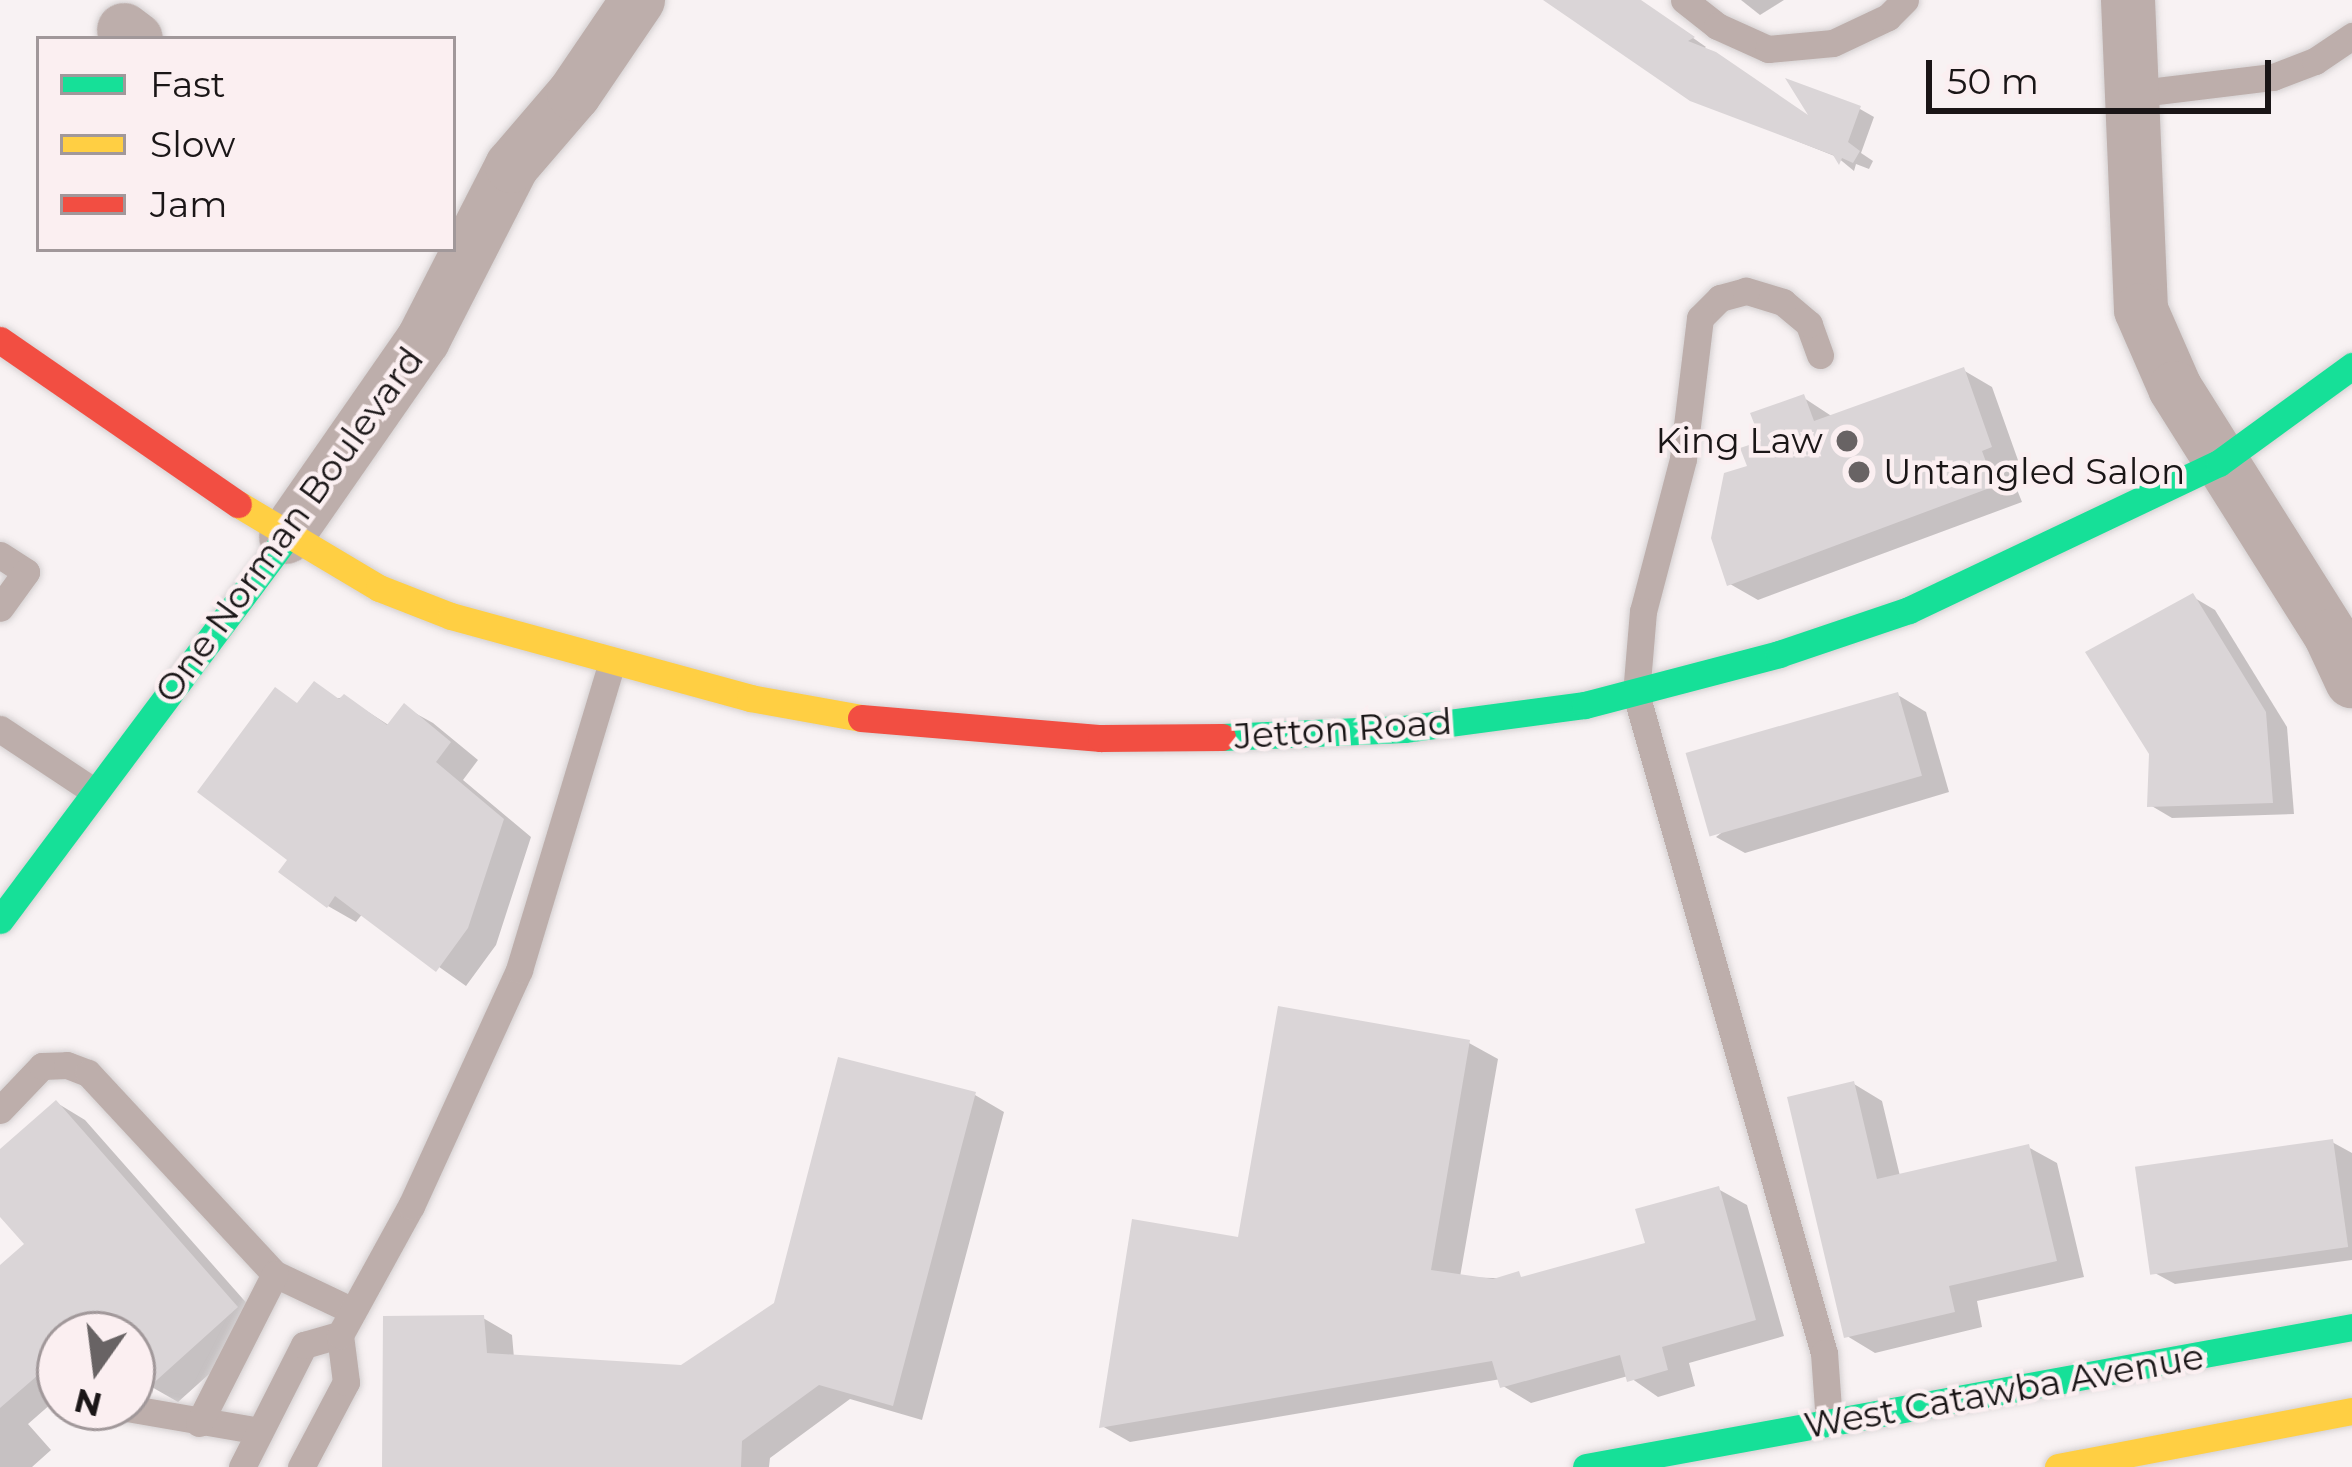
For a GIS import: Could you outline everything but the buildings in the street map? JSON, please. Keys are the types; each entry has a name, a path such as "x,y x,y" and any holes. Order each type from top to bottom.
{"street":[{"name":"One Norman Boulevard","path":"456,248 484,215 512,166 574,94 638,0"},
{"path":"2128,0 2141,310 2175,388 2331,636 2352,681"},
{"name":"One Norman Boulevard","path":"0,920 368,427 445,261"},
{"name":"Jetton Road","path":"0,340 286,537 397,595 612,662 750,698 869,719 1101,738 1306,737 1495,717 1636,694 1909,610 2219,463 2352,366"},
{"name":"West Catawba Avenue","path":"1586,1467 2352,1327"},
{"path":"2122,1397 2203,1355"},
{"path":"2058,1467 2201,1454 2352,1411"}],"lane":[{"path":"1684,0 1717,26 1768,49 1833,43 1888,17 1905,0"},
{"path":"2132,94 2273,77 2315,61 2352,36"},
{"path":"1820,355 1809,324 1783,302 1746,291 1720,298 1700,318 1683,459 1642,611 1636,694 1824,1353 1829,1423"},
{"path":"0,555 26,572 0,608"},
{"path":"301,1467 346,1382 346,1323 411,1206 519,970 612,662"},
{"path":"0,729 95,792"},
{"path":"0,1110 42,1066 68,1065 88,1073 275,1274 346,1323"},
{"path":"199,1423 275,1274"},
{"path":"242,1467 304,1345 346,1323"},
{"path":"156,1414 260,1431"}],"traffic: fast":[{"path":"1222,737 1404,729 1585,705 1779,654 1909,610 2219,463 2352,366"},
{"path":"0,920 286,537"},
{"path":"1586,1467 2352,1327"}],"traffic: slow":[{"path":"238,504 379,588 451,616 750,698 861,718"},
{"path":"2058,1467 2352,1411"}],"traffic: jam":[{"path":"0,340 238,504"},
{"path":"861,718 1101,738 1222,737"}],"place":[{"name":"King Law","path":"1847,441"},
{"name":"Untangled Salon","path":"1859,472"}]}
